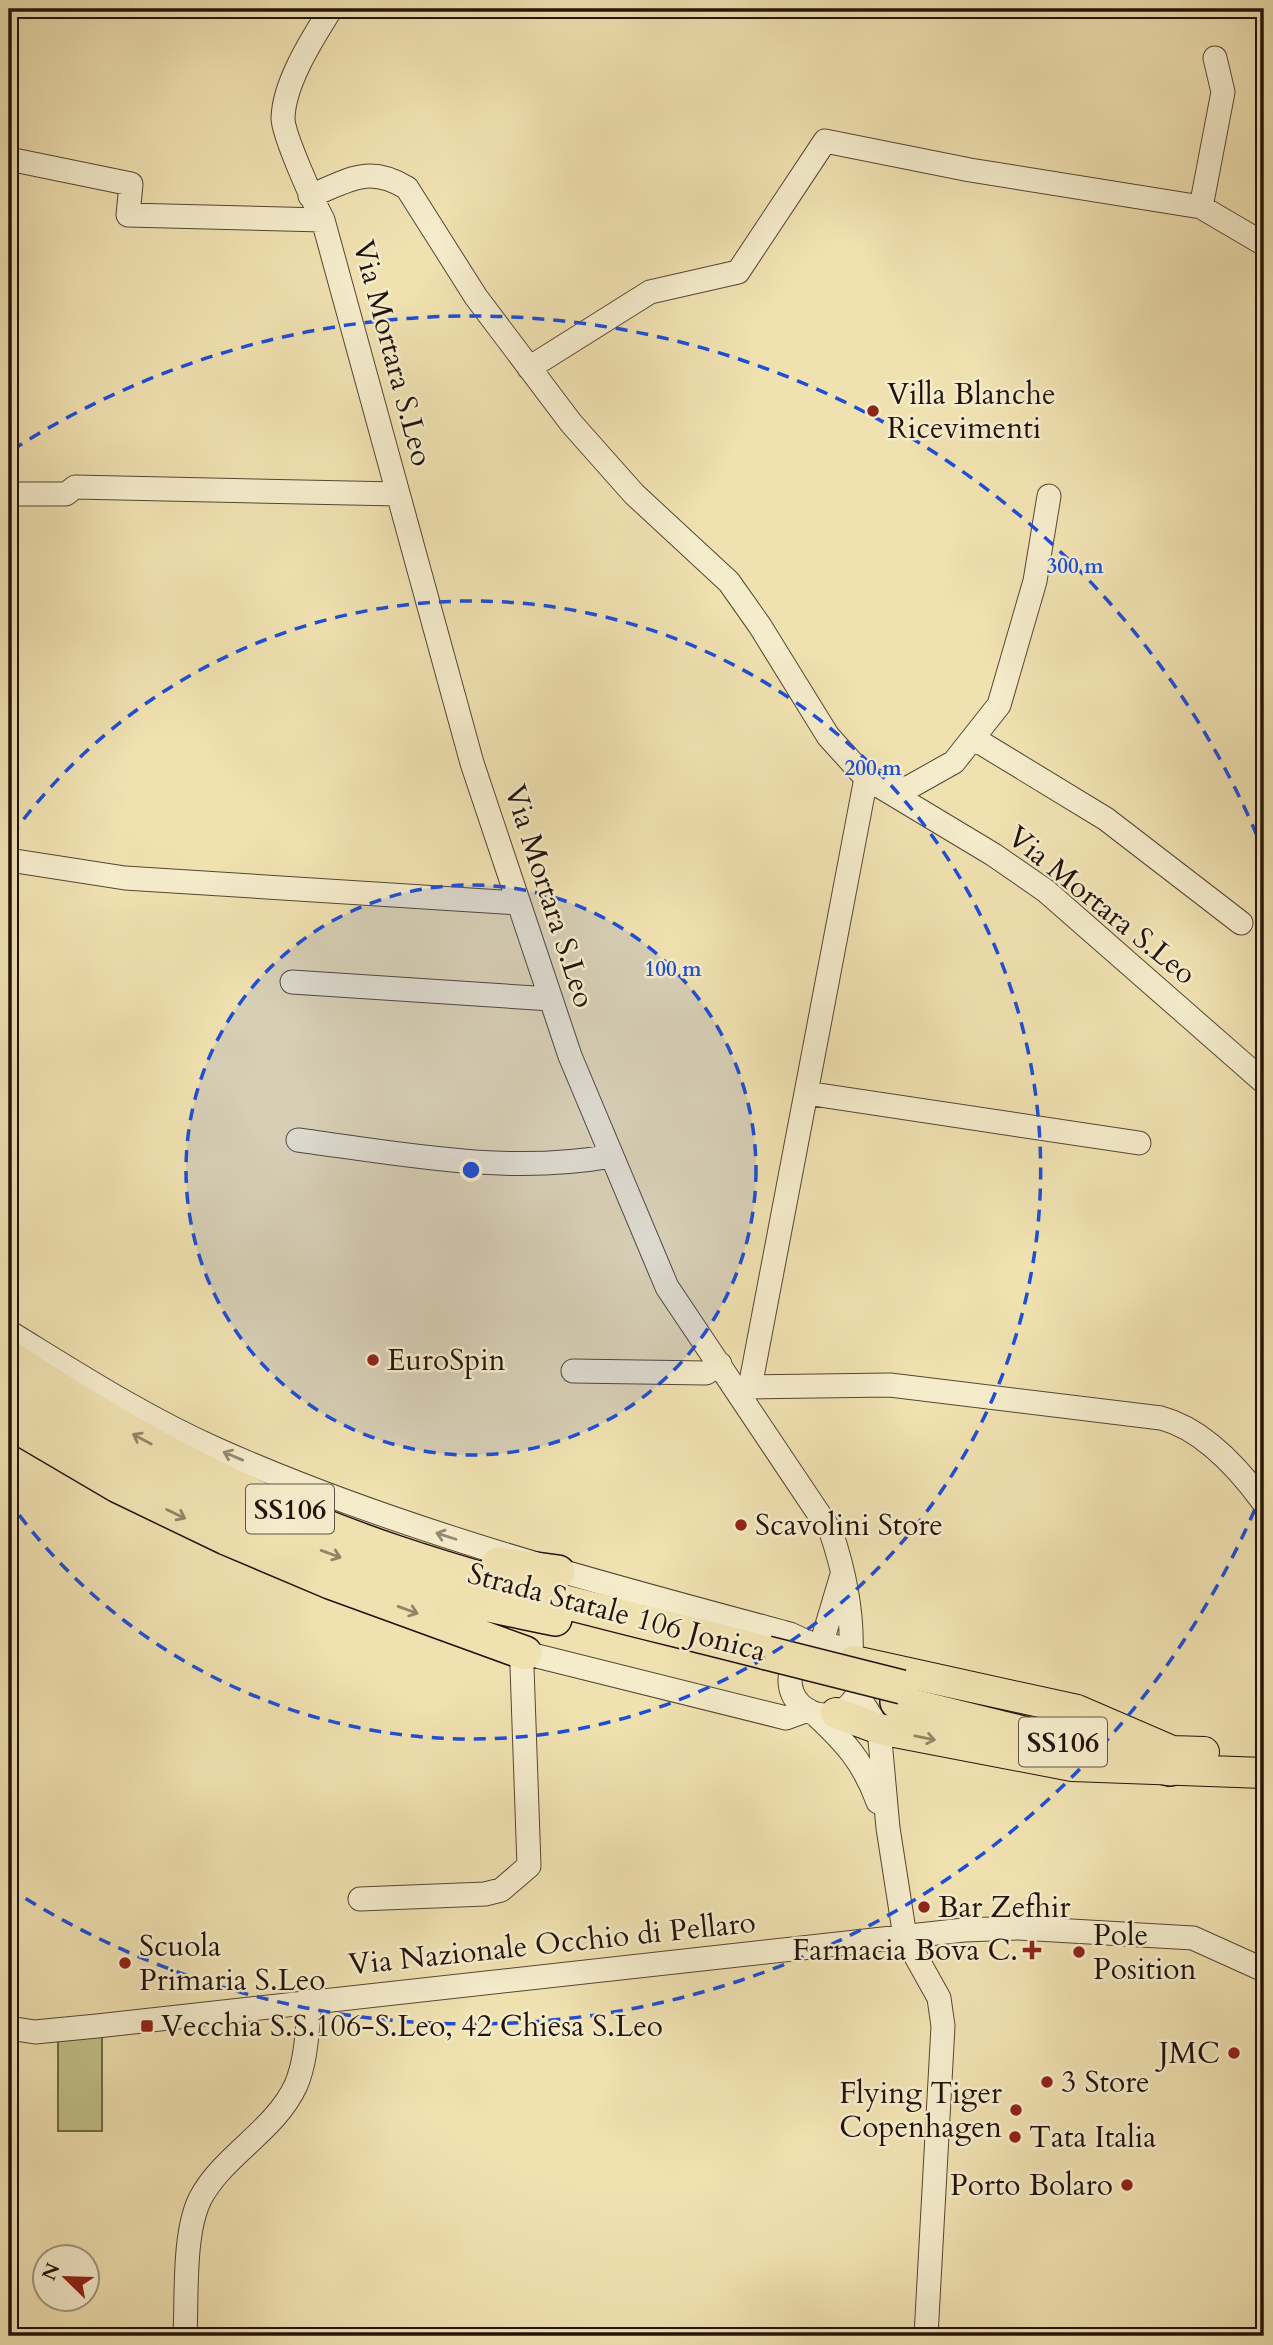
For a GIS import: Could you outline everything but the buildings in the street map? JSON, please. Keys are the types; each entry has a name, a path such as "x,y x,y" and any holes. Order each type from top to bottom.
{"highway":[{"name":"Strada Statale 106 Jonica","path":"9,1357 76,1402 140,1438 317,1522 395,1552 764,1661"},
{"name":"Strada Statale 106 Jonica","path":"9,1390 127,1461 306,1545 431,1591 764,1661 1171,1760"},
{"path":"9,1422 118,1486 226,1538 330,1581 525,1653"},
{"path":"395,1552 558,1572"}],"main road":[{"path":"853,1658 1077,1710 1171,1760"},
{"path":"829,1708 879,1729 1072,1766 1171,1760"},
{"name":"Strada Statale 106 Jonica","path":"1171,1760 1264,1755"},
{"name":"Strada Statale 106 Jonica","path":"1171,1760 1264,1773"}],"street":[{"name":"Via Mortara S.Leo","path":"331,9 298,64 283,119 310,196 323,220 472,763 570,1056 667,1287 720,1364 745,1391 831,1531 843,1568 852,1628 853,1658"},
{"path":"1201,207 1223,92 1215,58"},
{"path":"529,368 650,292 737,272 825,141 970,170 1201,207 1264,244"},
{"path":"9,159 131,184 128,215 323,220"},
{"name":"Via Mortara S.Leo","path":"310,196 368,174 392,178 407,188 449,258 571,423 634,495 729,582 760,626 828,736 866,778 994,855 1046,891 1264,1082"},
{"path":"9,494 66,494 75,487 398,494"},
{"path":"1049,496 1035,581 999,705 954,762 906,789 866,778 806,1093 745,1391 890,1385 1161,1418 1184,1424 1201,1436 1264,1503"},
{"path":"973,738 1106,819 1241,923"},
{"path":"9,860 125,878 519,903"},
{"path":"292,982 551,999"},
{"path":"806,1093 1139,1143"},
{"path":"298,1140 489,1165 580,1162 612,1156"},
{"path":"9,1332 154,1418 214,1448 407,1523 558,1572 790,1634 818,1646 837,1647 853,1658 860,1680 829,1708 786,1718 525,1653 522,1667 529,1866 501,1889 485,1894 360,1899"},
{"path":"573,1371 706,1373 720,1364"},
{"path":"843,1568 818,1646 796,1660 790,1676 792,1692 829,1708 840,1737 866,1771 888,1828"},
{"path":"879,1729 888,1828 905,1937 939,1998 943,2026 926,2336"},
{"name":"Via Nazionale Occhio di Pellaro","path":"9,2028 35,2032 97,2026 905,1937 1019,1928 1193,1938 1264,1970"},
{"path":"185,2336 191,2233 199,2202 209,2183 277,2113 295,2086 304,2058 310,2001"}],"green space":[{"path":"58,2036 102,2036 102,2131 58,2131"}],"place":[{"name":"Villa Blanche Ricevimenti","path":"873,411"},
{"name":"EuroSpin","path":"373,1360"},
{"name":"Scavolini Store","path":"741,1525"},
{"name":"Bar Zefhir","path":"924,1907"},
{"name":"Farmacia Bova C.","path":"1032,1950"},
{"name":"Pole Position","path":"1079,1952"},
{"name":"Scuola Primaria S.Leo","path":"125,1963"},
{"name":"Vecchia S.S.106-S.Leo, 42 Chiesa S.Leo","path":"147,2026"},
{"name":"JMC","path":"1234,2053"},
{"name":"3 Store","path":"1047,2082"},
{"name":"Flying Tiger Copenhagen","path":"1016,2110"},
{"name":"Tata Italia","path":"1015,2137"},
{"name":"Porto Bolaro","path":"1127,2185"}]}
